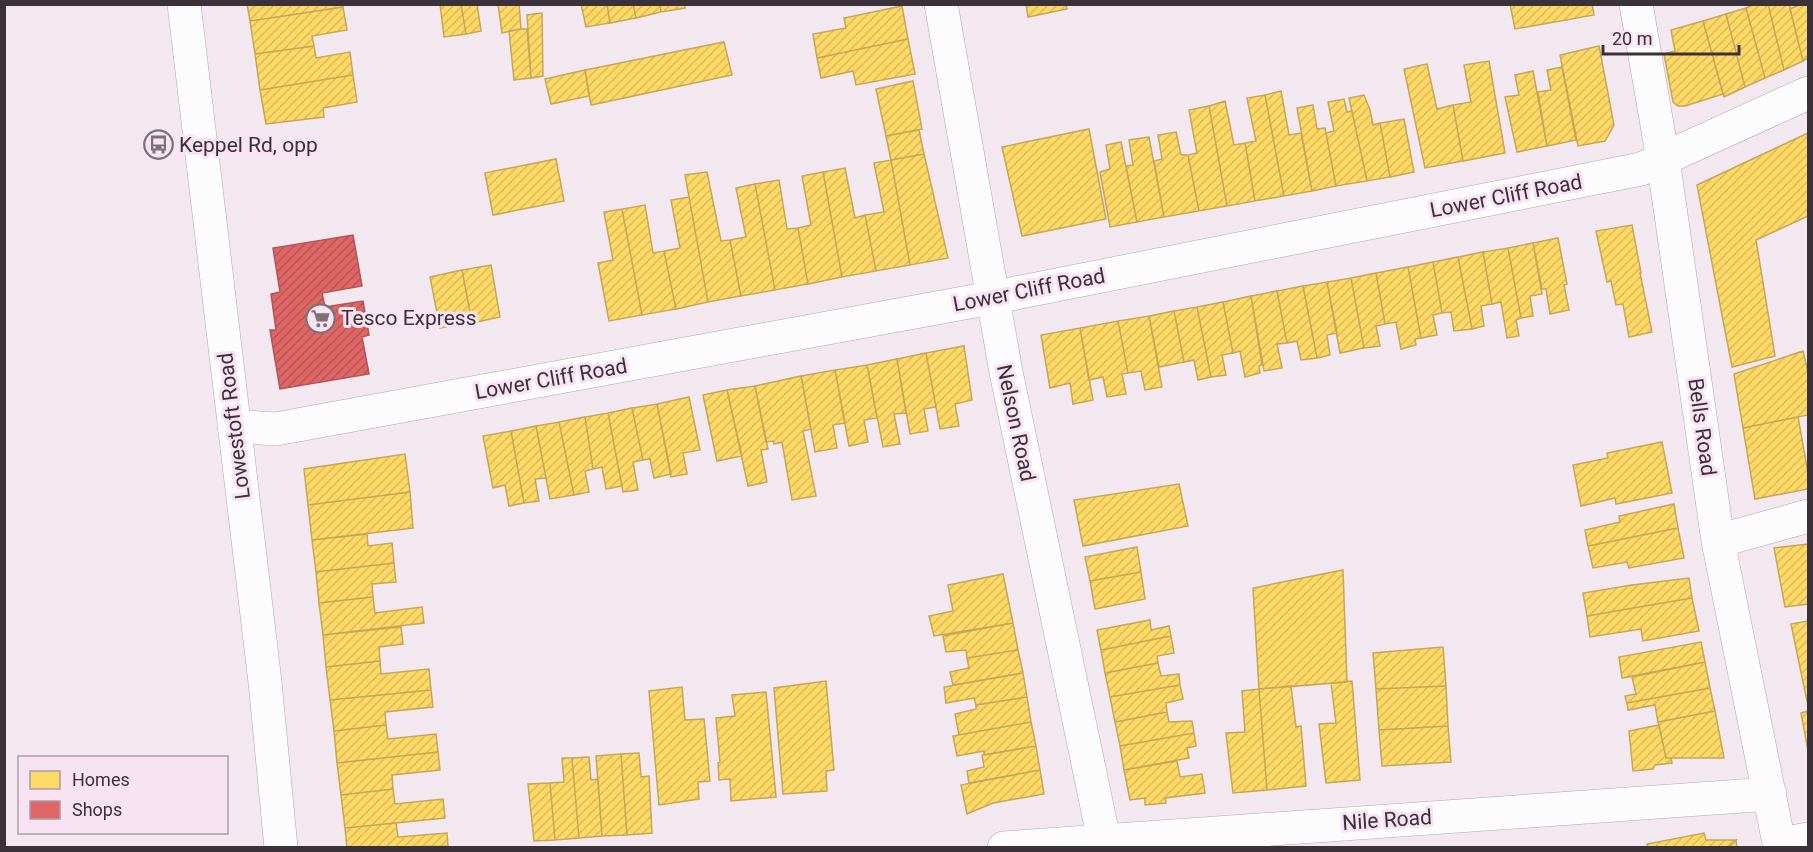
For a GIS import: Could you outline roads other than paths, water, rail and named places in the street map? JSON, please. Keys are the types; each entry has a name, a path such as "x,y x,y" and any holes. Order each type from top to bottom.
{"street":[{"name":"Lowestoft Road","path":"183,4 265,682 280,848"},
{"name":"Nelson Road","path":"941,4 991,298 1104,840"},
{"name":"Bells Road","path":"1636,4 1663,159 1718,541 1770,794 1789,844"},
{"name":"Lower Cliff Road","path":"234,426 276,429 991,298 1641,169 1809,93"},
{"path":"1718,541 1809,516"},
{"name":"Nile Road","path":"1004,848 1770,794"}],"place":[{"name":"Keppel Rd, opp","path":"158,145"},
{"name":"Tesco Express","path":"320,318"}]}
